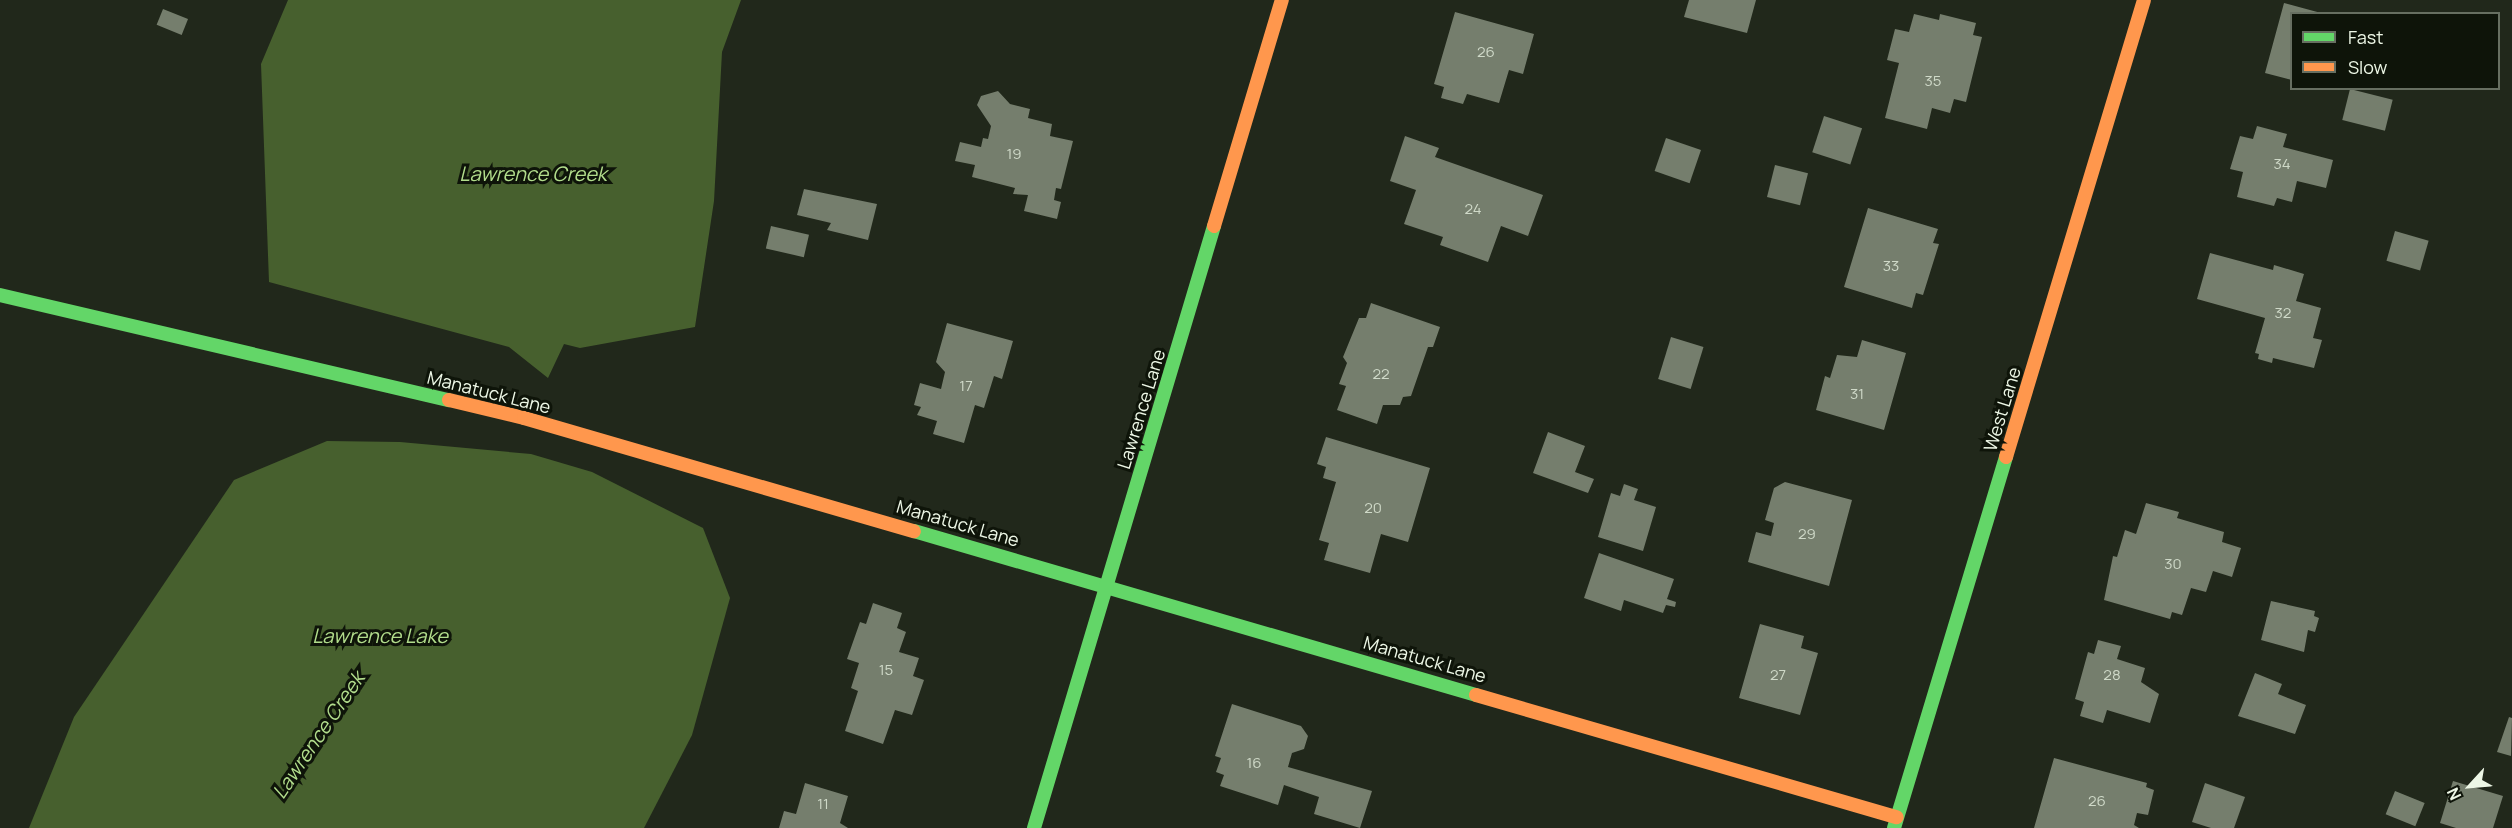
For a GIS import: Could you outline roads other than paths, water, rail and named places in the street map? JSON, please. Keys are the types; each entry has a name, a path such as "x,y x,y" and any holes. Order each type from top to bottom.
{"street":[{"name":"Lawrence Lane","path":"1034,828 1282,0"},
{"name":"West Lane","path":"1896,822 2144,0"},
{"name":"Manatuck Lane","path":"0,295 524,418 1107,584 1896,822"}],"water":[{"name":"Lawrence Creek","path":"288,0 741,0 722,52 714,201 695,327 580,348 564,344 548,378 509,347 269,282 261,64"},
{"name":"Lawrence Lake","path":"327,441 400,442 531,454 592,472 703,528 730,598 692,735 644,828 29,828 74,717 234,480"}]}
